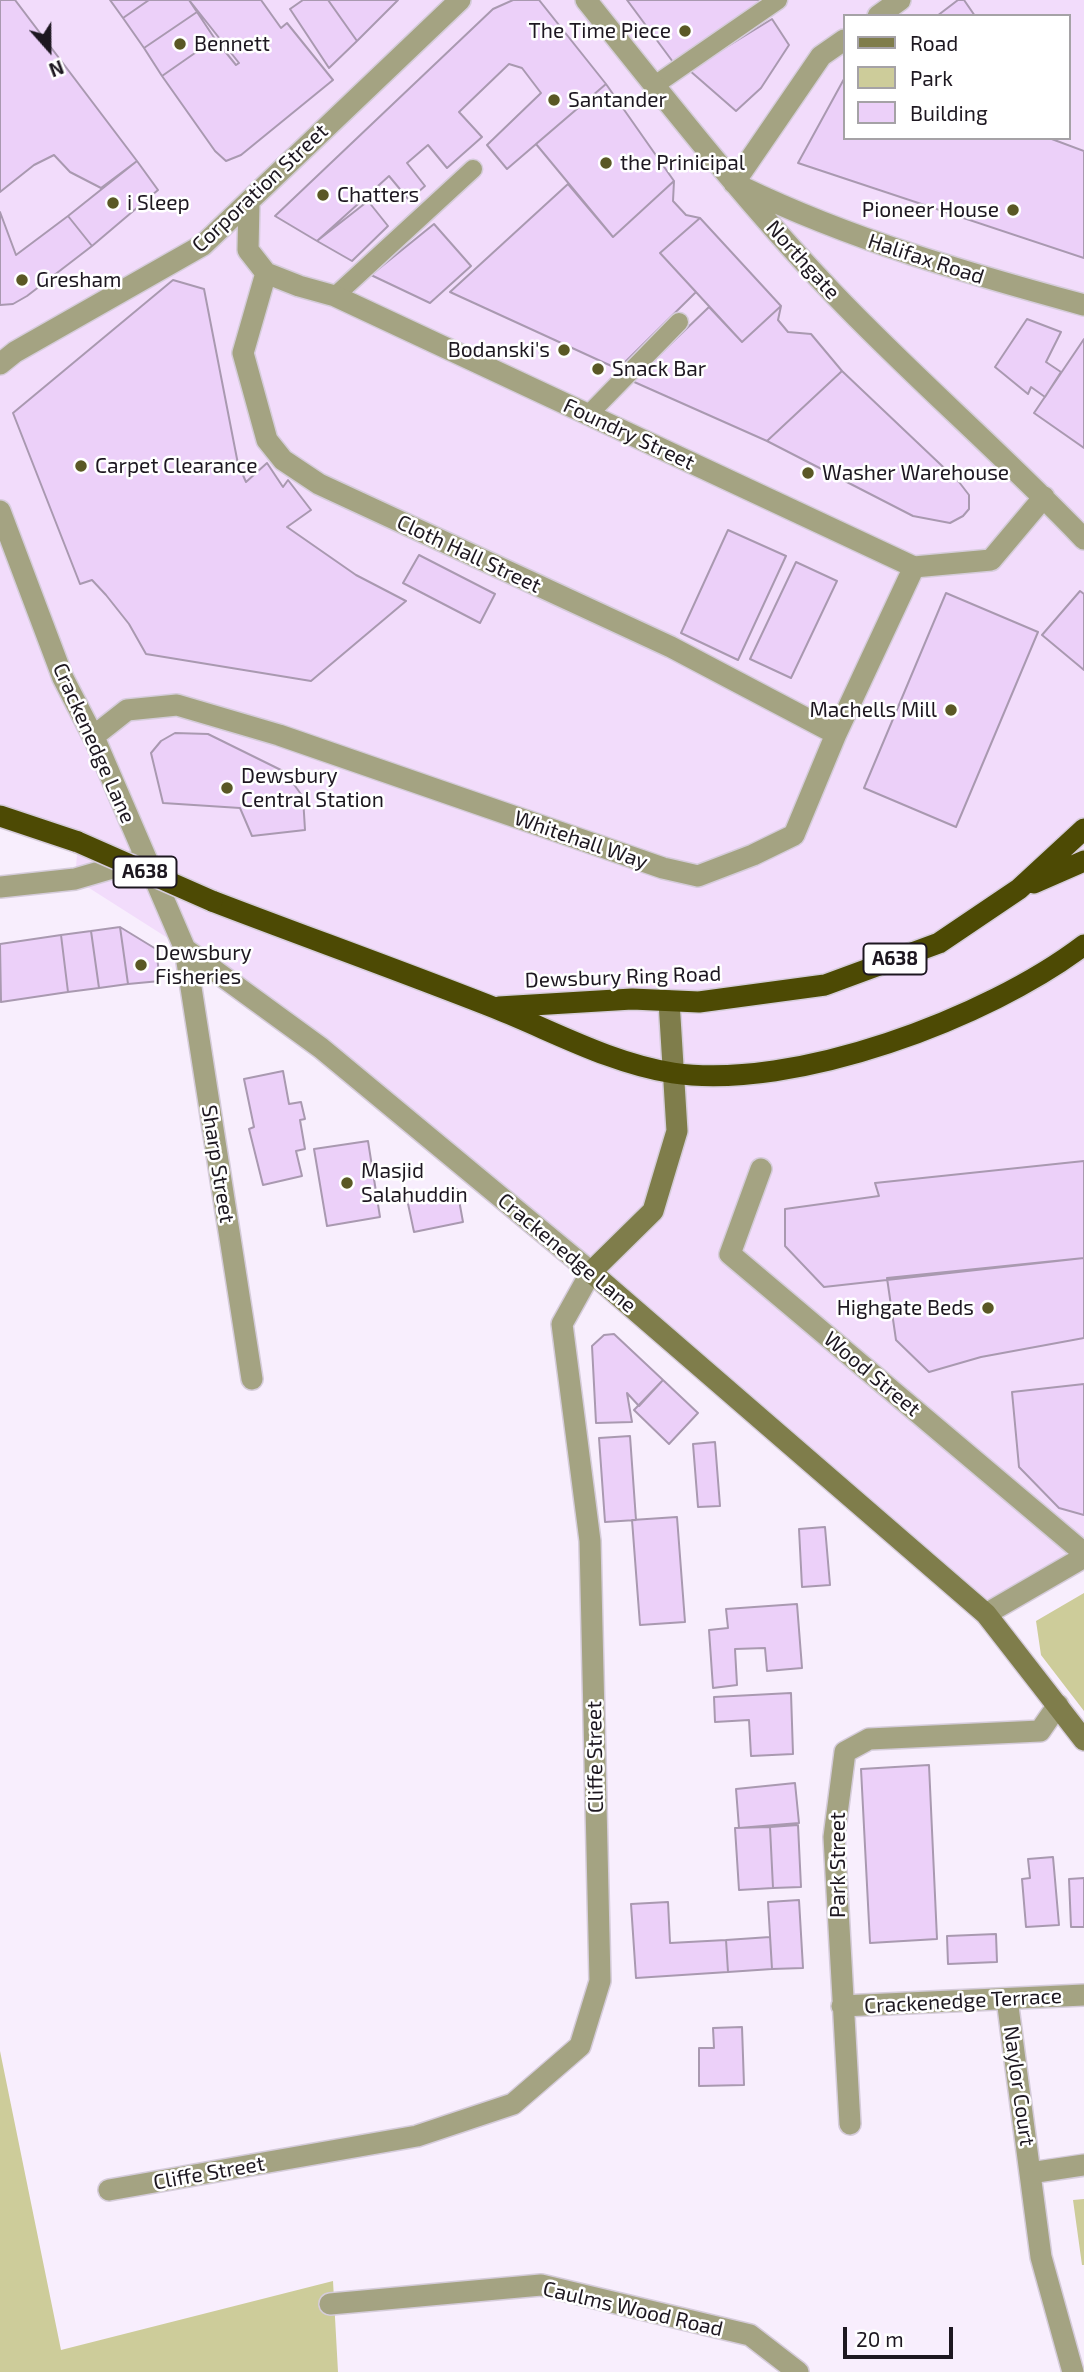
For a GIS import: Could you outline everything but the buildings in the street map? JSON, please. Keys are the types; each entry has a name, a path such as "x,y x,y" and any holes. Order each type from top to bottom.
{"highway":[{"name":"Dewsbury Ring Road","path":"0,816 78,842 212,901 493,1007 614,1058 674,1073 750,1075 853,1054 964,1013 1055,967 1084,944"},
{"name":"Dewsbury Ring Road","path":"493,1007 632,999 699,1002 825,985 939,943 1019,889 1084,830"},
{"path":"1019,889 1084,861"}],"street":[{"name":"Corporation Street","path":"5,352 184,258 249,202 460,0"},
{"name":"Northgate","path":"586,0 734,183 831,292 918,380 1044,497 1084,539"},
{"path":"881,14 900,0"},
{"path":"734,183 821,56 842,41"},
{"name":"Halifax Road","path":"734,183 808,219 939,265 1084,305"},
{"path":"249,202 248,250 266,273"},
{"name":"Foundry Street","path":"266,273 335,296 914,568"},
{"name":"Cloth Hall Street","path":"266,273 243,353 267,440 283,460 319,484 671,647 836,733"},
{"path":"914,568 991,560 1044,497"},
{"name":"Crackenedge Lane","path":"0,511 63,678 94,736 185,949 321,1048 591,1272 986,1614 1084,1740"},
{"name":"Whitehall Way","path":"94,736 127,710 177,705 279,735 663,868 698,876 753,855 794,835 836,733 914,568"},
{"path":"0,887 75,879 145,859"},
{"name":"Sharp Street","path":"185,949 252,1379"},
{"name":"Cliffe Street","path":"108,2190 417,2136 513,2104 580,2046 600,1981 590,1541 562,1324 591,1272 653,1211 677,1131 669,1001"},
{"name":"Wood Street","path":"761,1169 730,1254 1084,1555"},
{"path":"986,1614 1084,1555"},
{"name":"Park Street","path":"850,2124 834,1837 845,1752 869,1739 1041,1731 1058,1705"},
{"name":"Crackenedge Terrace","path":"842,2006 1084,1995"},
{"name":"Naylor Court","path":"1007,1999 1041,2257 1073,2372"},
{"name":"Naylor Court","path":"1030,2173 1084,2165"},
{"name":"Caulms Wood Road","path":"330,2304 541,2285 750,2335 798,2372"}],"lane":[{"path":"655,85 778,0"},
{"path":"335,296 473,169"},
{"path":"589,414 679,322"}],"shaded area":[{"path":"0,0 1084,0 1084,1557 986,1614 591,1272 185,949 75,879 78,842 0,816"}],"green space":[{"path":"1084,1593 1084,1711 1041,1655 1036,1621"},
{"path":"0,2051 61,2350 333,2281 338,2372 0,2372"},
{"path":"1084,2199 1084,2265 1082,2265 1073,2200"}],"place":[{"name":"The Time Piece","path":"685,31"},
{"name":"Bennett","path":"180,44"},
{"name":"Santander","path":"554,100"},
{"name":"the Prinicipal","path":"606,163"},
{"name":"Chatters","path":"323,195"},
{"name":"i Sleep","path":"113,203"},
{"name":"Pioneer House","path":"1013,210"},
{"name":"Gresham","path":"22,280"},
{"name":"Bodanski's","path":"564,350"},
{"name":"Snack Bar","path":"598,369"},
{"name":"Carpet Clearance","path":"81,466"},
{"name":"Washer Warehouse","path":"808,473"},
{"name":"Machells Mill","path":"951,710"},
{"name":"Dewsbury Central Station","path":"227,788"},
{"name":"Dewsbury Fisheries","path":"141,965"},
{"name":"Masjid Salahuddin","path":"347,1183"},
{"name":"Highgate Beds","path":"988,1308"}]}
